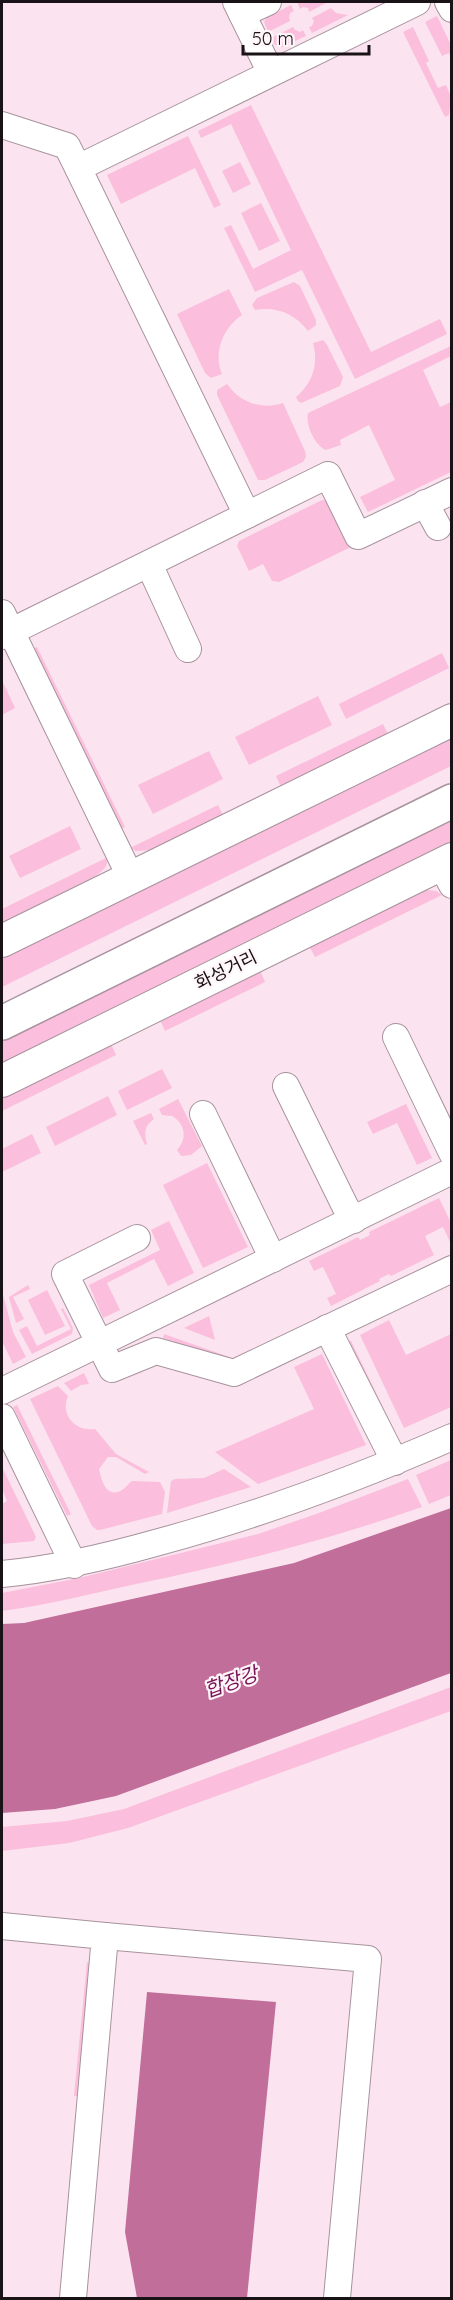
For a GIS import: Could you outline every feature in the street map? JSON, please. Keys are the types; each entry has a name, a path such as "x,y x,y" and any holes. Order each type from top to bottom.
{"highway":[{"path":"2,1002 452,780"},
{"path":"2,1023 452,801"}],"main road":[{"path":"2,941 452,720"},
{"name":"화성거리","path":"2,1081 448,870"}],"street":[{"path":"268,2 239,8 271,73"},
{"path":"78,168 417,2"},
{"path":"448,2 452,9"},
{"path":"2,125 67,146 247,516"},
{"path":"131,878 4,627 149,564 328,475 358,536 452,491"},
{"path":"425,503 438,527"},
{"path":"149,564 188,649"},
{"path":"396,1037 452,1153"},
{"path":"286,1086 354,1220"},
{"path":"203,1114 273,1259"},
{"path":"2,1391 452,1171"},
{"path":"137,1238 65,1274 112,1370 156,1351 234,1373 452,1269"},
{"path":"327,1328 395,1462"},
{"path":"2,1417 74,1564"},
{"path":"2,1574 74,1564 232,1522 395,1462 452,1437"},
{"path":"2,1926 368,1959 337,2298"},
{"path":"73,2298 105,1936"}],"shaded area":[{"path":"297,2 328,2 309,12 308,8 300,9"},
{"path":"291,5 294,11 290,13 290,21 268,32 264,22 267,17"},
{"path":"331,8 336,13 348,15 312,33 309,27 314,21 312,18"},
{"path":"437,16 451,45 451,58 449,53 442,56 425,22"},
{"path":"293,27 300,32 303,30 306,36 282,47 275,45 271,38"},
{"path":"413,27 429,61 426,63 438,88 446,85 451,97 449,115 445,117 403,32"},
{"path":"251,105 371,352 440,319 447,334 355,379 302,270 255,292 224,228 231,225 253,269 291,250 231,124 201,138 198,131"},
{"path":"188,136 221,205 214,208 195,168 121,204 107,175"},
{"path":"240,162 251,184 233,193 222,171"},
{"path":"261,203 280,241 259,251 241,213"},
{"path":"294,282 300,286 316,320 316,325 308,331 291,315 270,309 255,310 252,305 257,298"},
{"path":"229,289 242,315 235,320 225,334 219,349 219,366 222,374 211,378 205,373 177,314"},
{"path":"163,310 248,487 245,489 161,311"},
{"path":"323,340 343,377 340,386 301,403 296,397 302,392 313,373 315,351 313,343"},
{"path":"451,346 451,356 423,370 440,407 451,402 451,472 368,512 360,497 395,480 369,425 340,440 341,445 326,450 318,444 312,434 307,418 308,413"},
{"path":"227,384 238,396 252,403 267,406 283,403 305,451 306,457 303,462 265,480 258,480 217,395 217,390"},
{"path":"322,500 328,501 351,547 279,582 272,581 263,564 249,571 237,546 239,541"},
{"path":"37,647 125,827 121,829 32,649"},
{"path":"442,653 449,668 346,719 339,704"},
{"path":"2,680 15,708 2,715"},
{"path":"318,696 332,725 249,765 235,737"},
{"path":"383,724 388,734 281,787 276,776"},
{"path":"451,737 451,766 2,987 2,959"},
{"path":"209,751 223,779 153,814 138,785"},
{"path":"218,805 223,815 152,850 136,851 130,848"},
{"path":"451,815 451,844 2,1065 2,1036"},
{"path":"70,826 81,849 20,878 9,856"},
{"path":"110,856 105,868 96,876 2,923 2,909"},
{"path":"436,891 442,895 315,957 309,946 419,892"},
{"path":"260,970 265,982 165,1031 160,1020"},
{"path":"111,1044 116,1055 2,1111 2,1098"},
{"path":"162,1069 172,1088 127,1110 118,1091"},
{"path":"108,1096 117,1115 55,1146 46,1127"},
{"path":"178,1099 202,1146 191,1155 181,1156 177,1150 184,1136 180,1123 172,1116 162,1115 159,1109"},
{"path":"406,1104 432,1158 417,1165 397,1123 373,1134 367,1122"},
{"path":"151,1113 154,1119 147,1127 145,1133 147,1144 145,1145 133,1121"},
{"path":"32,1134 41,1153 2,1172 2,1149"},
{"path":"207,1163 248,1247 203,1268 163,1185"},
{"path":"439,1198 451,1223 451,1244 443,1227 425,1236 434,1255 391,1276 389,1274 331,1306 327,1298 336,1294 323,1267 314,1271 309,1261 358,1237 360,1240 370,1235 369,1232"},
{"path":"169,1221 194,1273 168,1286 154,1259 107,1283 120,1310 103,1318 89,1285 160,1250 151,1230"},
{"path":"28,1285 30,1289 13,1297 24,1319 16,1323 9,1297"},
{"path":"47,1290 65,1326 45,1335 28,1300"},
{"path":"2,1291 13,1332 26,1357 13,1364 2,1341"},
{"path":"63,1308 73,1328 72,1334 32,1354 19,1330 27,1326 37,1346 71,1329 61,1309"},
{"path":"209,1316 215,1340 184,1328"},
{"path":"389,1320 406,1355 451,1334 451,1407 404,1428 360,1335"},
{"path":"164,1334 235,1358 232,1362 163,1338"},
{"path":"351,1341 395,1432 393,1433 348,1342"},
{"path":"322,1354 366,1445 258,1484 215,1452 314,1409 294,1367"},
{"path":"84,1373 89,1384 81,1385 71,1391 64,1383"},
{"path":"58,1386 68,1396 66,1410 71,1421 81,1428 95,1429 116,1454 149,1472 145,1474 116,1457 108,1457 99,1469 108,1490 120,1491 132,1481 160,1482 165,1492 162,1514 100,1530 92,1526 30,1399"},
{"path":"17,1405 71,1514 67,1516 13,1407"},
{"path":"451,1460 451,1495 429,1504 416,1475"},
{"path":"2,1467 36,1537 34,1541 2,1544 2,1504 7,1501 2,1489"},
{"path":"224,1469 251,1487 167,1513 171,1481 204,1478"},
{"path":"408,1479 422,1507 387,1519 316,1541 208,1568 36,1606 2,1611 2,1593 79,1578 258,1534"},
{"path":"451,1687 451,1711 128,1828 69,1843 2,1851 2,1827 67,1821 124,1809"},
{"path":"87,1962 90,1963 78,2096 74,2096"}],"water":[{"name":"합장강","path":"451,1508 451,1673 116,1796 55,1809 2,1813 2,1624 24,1623 294,1563"},
{"path":"147,1992 276,2002 247,2298 137,2298 125,2232"}]}
